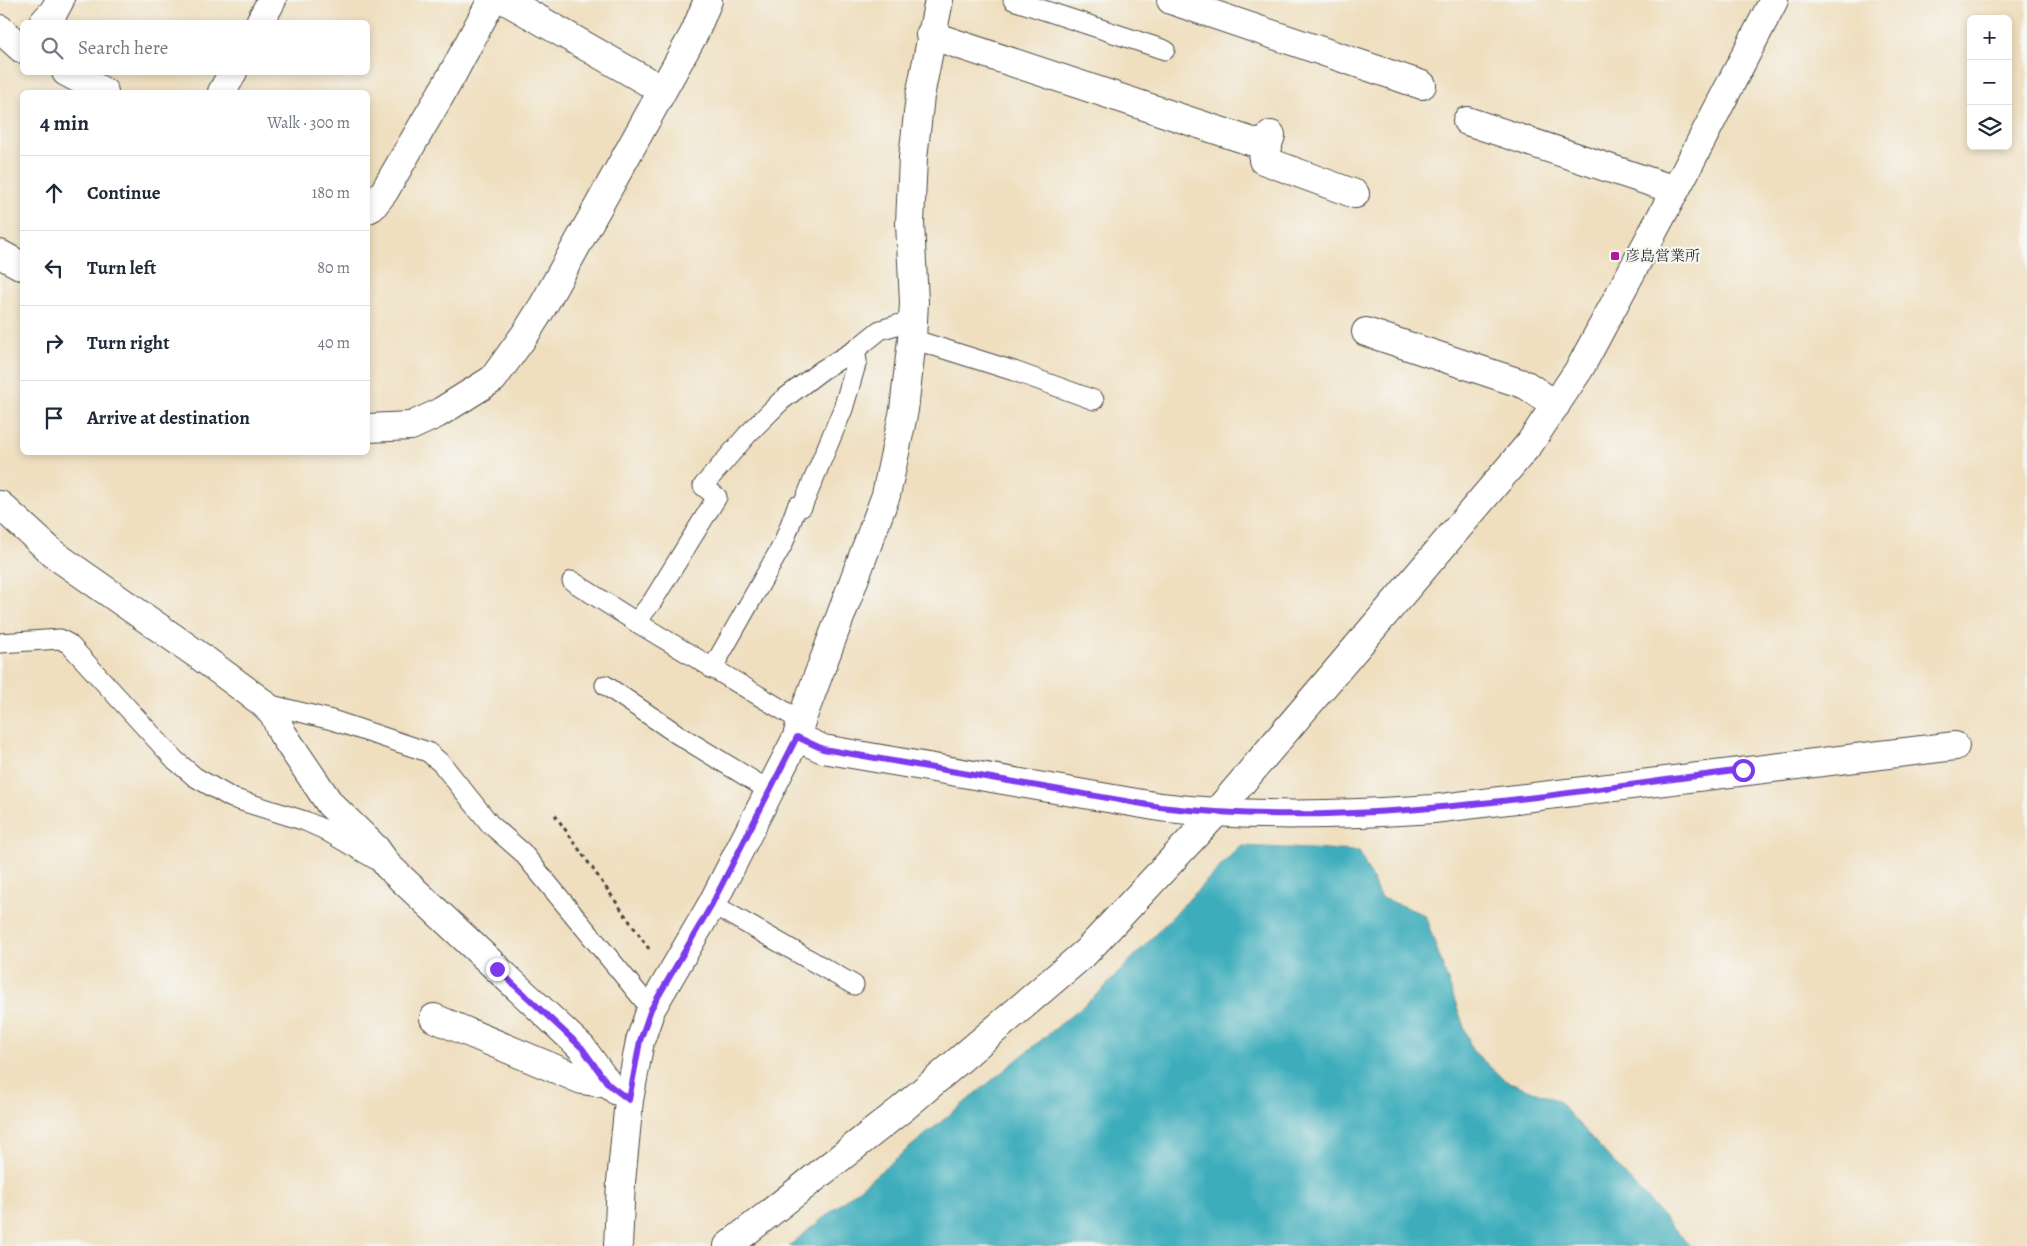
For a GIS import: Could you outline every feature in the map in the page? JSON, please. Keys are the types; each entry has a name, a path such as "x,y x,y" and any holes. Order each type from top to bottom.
{"street":[{"path":"46,20 60,0"},
{"path":"261,20 272,0"},
{"path":"370,208 384,192 452,75 492,0"},
{"path":"505,0 662,90"},
{"path":"370,428 411,426 437,414 492,379 526,333 543,306 695,32 708,0"},
{"path":"618,1246 621,1182 629,1100 640,1041 651,1009 712,904 799,729 888,489 904,410 912,330 914,302 910,223 913,158 920,96 930,35 939,0"},
{"path":"1170,0 1422,86"},
{"path":"728,1246 902,1109 1053,983 1086,952 1215,814 1530,443 1580,368 1774,0"},
{"path":"0,30 20,46"},
{"path":"930,35 1270,140 1263,160 1355,194"},
{"path":"72,75 100,90"},
{"path":"223,90 231,75"},
{"path":"1467,121 1675,190"},
{"path":"0,254 20,265"},
{"path":"1366,332 1526,385 1556,405"},
{"path":"0,505 55,555 201,657 263,703 274,714 282,733 330,804 376,849 388,866 582,1048 608,1084 629,1100"},
{"path":"799,729 823,749 1160,807 1215,814 1354,815 1433,809 1955,746"},
{"path":"434,1018 582,1080 608,1084"}],"lane":[{"path":"1013,0 1165,50"},
{"path":"636,622 652,602 717,497 703,486 747,435 782,401 822,370 855,350 880,330 912,330 1014,371 1094,400"},
{"path":"712,669 783,544 797,506 802,508 843,408 857,362 855,350"},
{"path":"572,580 712,669 799,729"},
{"path":"0,643 60,639 69,644 175,760 195,777 232,798 305,821 323,829 388,866"},
{"path":"604,685 677,734 770,790"},
{"path":"263,703 332,720 428,752 442,764 490,824 522,852 651,1009"},
{"path":"712,904 854,984"}],"path":[{"path":"555,815 670,978"}],"water":[{"path":"1240,846 1359,851 1380,897 1425,915 1472,1050 1504,1080 1557,1100 1690,1246 789,1246 1100,992"}],"place":[{"name":"彦島営業所","path":"1615,256"}],"route":[{"path":"497,969 582,1048 608,1084 629,1100 640,1041 651,1009 712,904 797,737 823,749 1160,807 1215,814 1354,815 1433,809 1743,770"}]}
